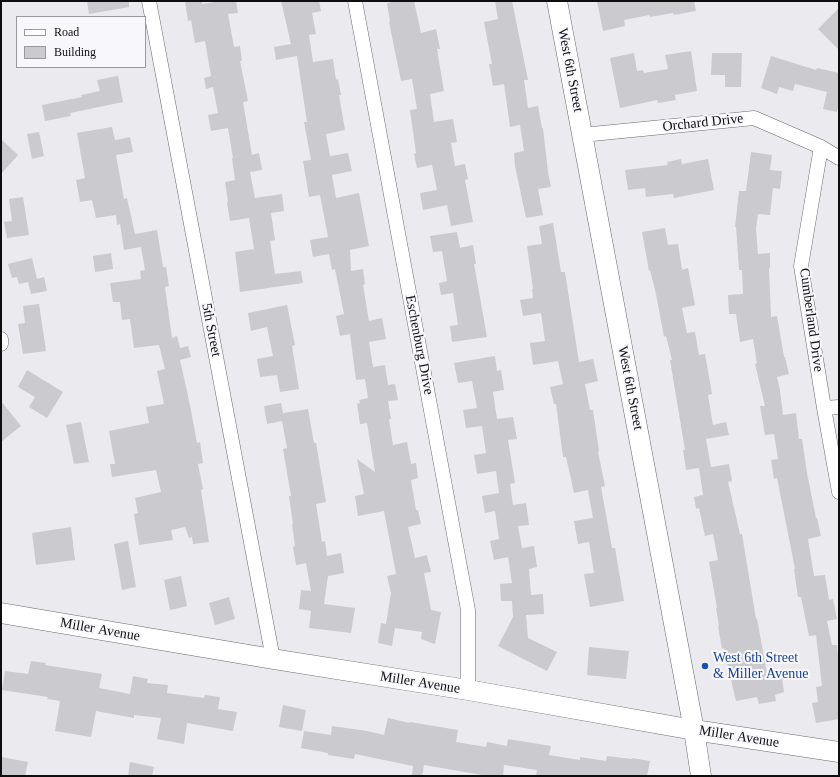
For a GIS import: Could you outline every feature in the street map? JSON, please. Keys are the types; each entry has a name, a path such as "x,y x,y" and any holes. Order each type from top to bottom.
{"street":[{"name":"5th Street","path":"149,1 273,659"},
{"name":"Eschenburg Drive","path":"355,1 468,610 468,690"},
{"name":"West 6th Street","path":"557,1 694,730 701,776"},
{"name":"Orchard Drive","path":"582,135 754,118 821,147 839,158"},
{"name":"Cumberland Drive","path":"821,147 802,266 824,408 839,492"},
{"path":"1,339 1,344"},
{"path":"824,408 839,407"},
{"name":"Miller Avenue","path":"1,613 468,690 694,730 839,752"}],"building":[{"path":"87,1 129,1 129,7 89,14"},
{"path":"185,1 202,1 202,4 221,1 236,1 238,13 228,14 234,47 240,46 242,61 240,61 248,101 243,102 252,155 259,153 262,170 250,172 255,198 282,194 284,211 271,213 275,240 270,241 275,274 301,271 303,283 240,292 235,252 254,249 249,218 230,221 225,182 235,180 228,128 211,131 208,115 218,113 213,87 206,89 204,78 211,76 205,41 195,43 191,20 188,21"},
{"path":"281,1 319,1 321,11 312,13 316,34 309,35 313,62 333,59 336,80 338,79 345,130 326,134 330,156 348,153 352,171 332,175 336,198 359,193 369,246 350,250 351,271 363,269 365,284 363,285 369,321 382,318 386,339 369,342 373,367 385,365 388,385 395,384 398,400 388,401 393,445 407,442 411,464 416,463 418,478 411,480 416,510 418,510 421,524 408,527 415,558 427,555 431,572 424,573 431,610 441,612 435,644 421,639 422,632 395,628 392,646 378,643 381,623 386,624 391,593 387,576 396,574 384,511 358,516 355,496 364,494 357,459 375,472 367,423 360,424 357,404 360,403 359,400 368,398 365,379 356,380 350,334 340,336 336,316 344,314 335,269 332,270 329,254 313,257 310,240 328,237 320,195 309,197 303,161 311,160 304,122 307,122 297,56 276,60 274,47 291,44"},
{"path":"393,1 414,1 421,33 436,29 440,49 437,49 444,91 430,94 434,122 453,119 457,142 451,143 455,166 465,164 468,179 465,180 473,222 451,226 447,205 423,210 420,193 437,190 432,165 417,168 414,154 416,153 410,110 417,109 412,79 401,81 389,22 387,3"},
{"path":"495,1 512,1 528,80 524,80 528,108 538,106 543,128 551,187 538,189 543,215 526,218 515,166 514,153 524,151 520,125 510,127 504,84 493,86 489,64 492,64 484,22 498,19"},
{"path":"597,1 694,1 696,11 674,15 673,13 650,17 649,15 624,20 625,26 603,31"},
{"path":"839,8 839,50 818,29"},
{"path":"691,51 697,91 675,95 676,100 658,103 657,100 620,108 610,58 634,53 637,71 643,70 644,73 668,69 665,55"},
{"path":"712,53 742,53 741,87 725,87 725,75 711,75"},
{"path":"771,56 816,70 817,68 839,73 839,103 837,112 823,109 827,92 795,84 793,91 779,87 777,94 761,88"},
{"path":"118,76 123,102 70,113 71,116 45,121 42,105 82,97 81,95 100,91 97,80"},
{"path":"112,127 115,140 130,137 133,152 116,155 124,199 127,198 135,234 157,230 163,267 166,267 169,286 165,287 172,338 177,336 180,348 188,346 191,357 180,360 197,443 200,442 203,463 198,464 203,489 201,490 209,542 193,544 192,537 189,538 185,527 171,530 173,540 139,545 134,514 138,513 135,498 161,492 156,470 112,477 110,464 115,464 109,431 149,423 146,407 164,404 157,371 165,369 159,345 134,348 130,319 122,320 120,302 113,302 110,283 141,279 140,271 145,270 141,247 124,250 120,224 117,225 116,215 96,218 92,200 80,202 76,180 85,178 77,133"},
{"path":"39,132 44,156 32,159 27,134"},
{"path":"1,139 18,155 1,174"},
{"path":"751,152 772,155 770,170 782,171 780,189 773,188 770,215 758,214 756,229 758,254 770,253 769,268 771,317 777,316 784,357 789,374 777,377 783,415 796,413 799,439 802,439 807,473 821,536 808,539 814,576 825,575 829,600 833,599 837,619 827,621 832,645 837,645 839,665 839,719 816,723 812,703 818,702 816,687 822,686 816,635 809,636 801,597 798,597 795,569 777,478 774,479 771,460 778,459 774,434 765,435 760,406 765,406 755,364 757,363 753,339 740,342 736,314 729,314 728,295 743,294 742,270 739,270 735,227 739,191 746,191"},
{"path":"681,159 682,164 708,159 714,190 674,198 673,194 646,197 645,188 628,190 625,170 668,165 667,162"},
{"path":"23,197 29,235 7,238 4,222 12,221 9,199"},
{"path":"553,223 561,272 565,272 579,362 593,359 598,381 585,384 590,410 593,410 598,452 605,486 601,487 612,548 615,548 624,601 590,607 584,574 594,573 589,542 578,544 574,521 593,518 588,490 574,493 566,457 563,457 556,404 554,404 550,387 563,384 558,361 533,365 530,343 545,341 541,313 523,316 520,300 533,298 527,246 542,244 539,226"},
{"path":"665,228 668,245 678,244 682,270 688,268 695,305 682,308 687,333 695,332 699,355 705,354 712,394 708,395 713,425 726,422 729,435 706,439 711,467 729,464 732,481 728,482 740,534 742,534 767,674 781,671 784,692 775,695 776,701 759,704 757,697 736,701 724,648 722,649 709,562 718,560 713,534 705,536 699,508 696,509 694,497 703,495 699,468 686,470 683,450 685,450 670,360 672,360 666,336 664,337 642,232"},
{"path":"457,232 460,248 473,245 476,264 474,264 487,337 452,342 450,326 458,325 453,293 441,295 439,283 447,281 442,251 433,252 430,236"},
{"path":"111,253 113,269 95,272 93,256"},
{"path":"32,258 37,279 44,277 47,291 31,294 28,282 19,284 17,277 12,278 8,264"},
{"path":"39,304 46,351 23,354 18,324 25,323 23,306"},
{"path":"287,305 295,345 292,346 299,389 280,392 277,375 260,377 257,359 273,356 267,327 251,331 248,313"},
{"path":"495,356 497,371 501,370 504,390 493,392 497,419 513,417 517,439 508,440 515,483 510,484 513,505 526,503 529,525 518,526 522,548 534,546 537,567 529,569 531,595 543,594 544,614 526,615 528,638 557,652 547,671 498,646 513,617 512,601 501,601 500,584 512,583 508,557 494,560 490,541 499,539 495,511 485,513 482,496 499,493 496,471 477,474 474,455 486,453 482,426 466,428 463,410 477,408 472,381 458,383 454,363"},
{"path":"27,370 63,392 47,418 29,407 35,397 18,387"},
{"path":"1,401 21,426 1,442"},
{"path":"281,403 283,413 308,409 314,443 316,443 326,502 316,504 322,542 325,541 327,556 341,553 344,573 328,576 324,604 355,608 351,633 309,628 311,611 299,609 301,590 311,591 306,563 296,565 289,496 291,496 283,449 287,448 282,421 267,424 264,406"},
{"path":"81,422 89,462 74,464 66,425"},
{"path":"71,527 75,560 36,565 32,533"},
{"path":"128,541 136,587 122,590 114,544"},
{"path":"181,576 187,606 170,610 164,580"},
{"path":"229,597 235,619 215,625 209,603"},
{"path":"589,647 629,651 626,679 587,675"},
{"path":"31,661 46,663 45,665 102,674 99,688 130,694 133,676 148,679 147,683 168,685 167,693 204,698 205,695 220,697 218,709 237,712 233,731 187,723 184,744 157,739 161,718 134,715 134,718 96,711 91,737 55,731 60,701 47,699 48,697 2,690 5,671 28,674"},
{"path":"283,705 306,710 302,731 279,727"},
{"path":"388,718 410,723 458,730 456,742 486,747 487,742 507,746 508,739 551,746 549,755 580,760 580,757 606,761 607,756 650,761 647,776 536,776 537,770 504,765 503,776 482,776 424,765 422,776 412,776 413,766 355,754 354,759 328,755 328,753 301,748 304,731 331,735 332,726 384,735"},
{"path":"1,757 28,762 25,776 1,776"},
{"path":"130,762 154,767 152,776 128,776"}],"place":[{"name":"West 6th Street & Miller Avenue","path":"705,666"}]}
